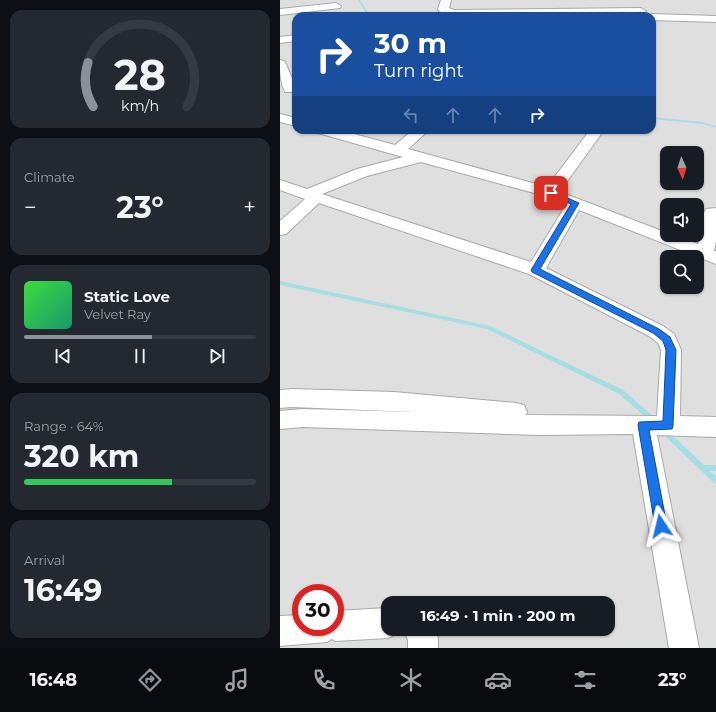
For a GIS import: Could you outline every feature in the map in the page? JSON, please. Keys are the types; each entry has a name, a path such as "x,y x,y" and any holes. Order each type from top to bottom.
{"street":[{"path":"446,0 443,9 450,12"},
{"path":"591,0 595,11"},
{"path":"634,0 642,12"},
{"path":"280,12 336,6"},
{"path":"524,12 611,12"},
{"path":"656,17 716,19"},
{"path":"280,40 292,38"},
{"path":"280,64 289,90"},
{"path":"280,118 292,121"},
{"path":"337,134 551,193 710,256 712,214 716,213"},
{"path":"397,151 417,134"},
{"path":"551,193 589,134"},
{"path":"280,230 313,196 329,184 372,170 420,158"},
{"path":"280,185 535,270 656,331 667,339 671,350 655,425 684,648"},
{"path":"535,270 575,203"},
{"path":"280,399 292,398 394,401 503,411 615,424"},
{"path":"280,420 303,418 540,425 615,424 716,427"},
{"path":"344,625 381,623"},
{"path":"280,631 292,630"},
{"path":"422,636 423,648"}],"shaded area":[{"path":"280,0 716,0 716,648 280,648"}],"waterway":[{"path":"359,0 366,12"},
{"path":"656,118 703,123 716,127"},
{"path":"280,283 488,327 621,392 650,417"},
{"path":"669,436 716,481"},
{"path":"703,468 716,468"}],"route":[{"path":"551,193 575,203 535,270 656,331 667,339 671,350 668,426 643,425 661,526"}]}
